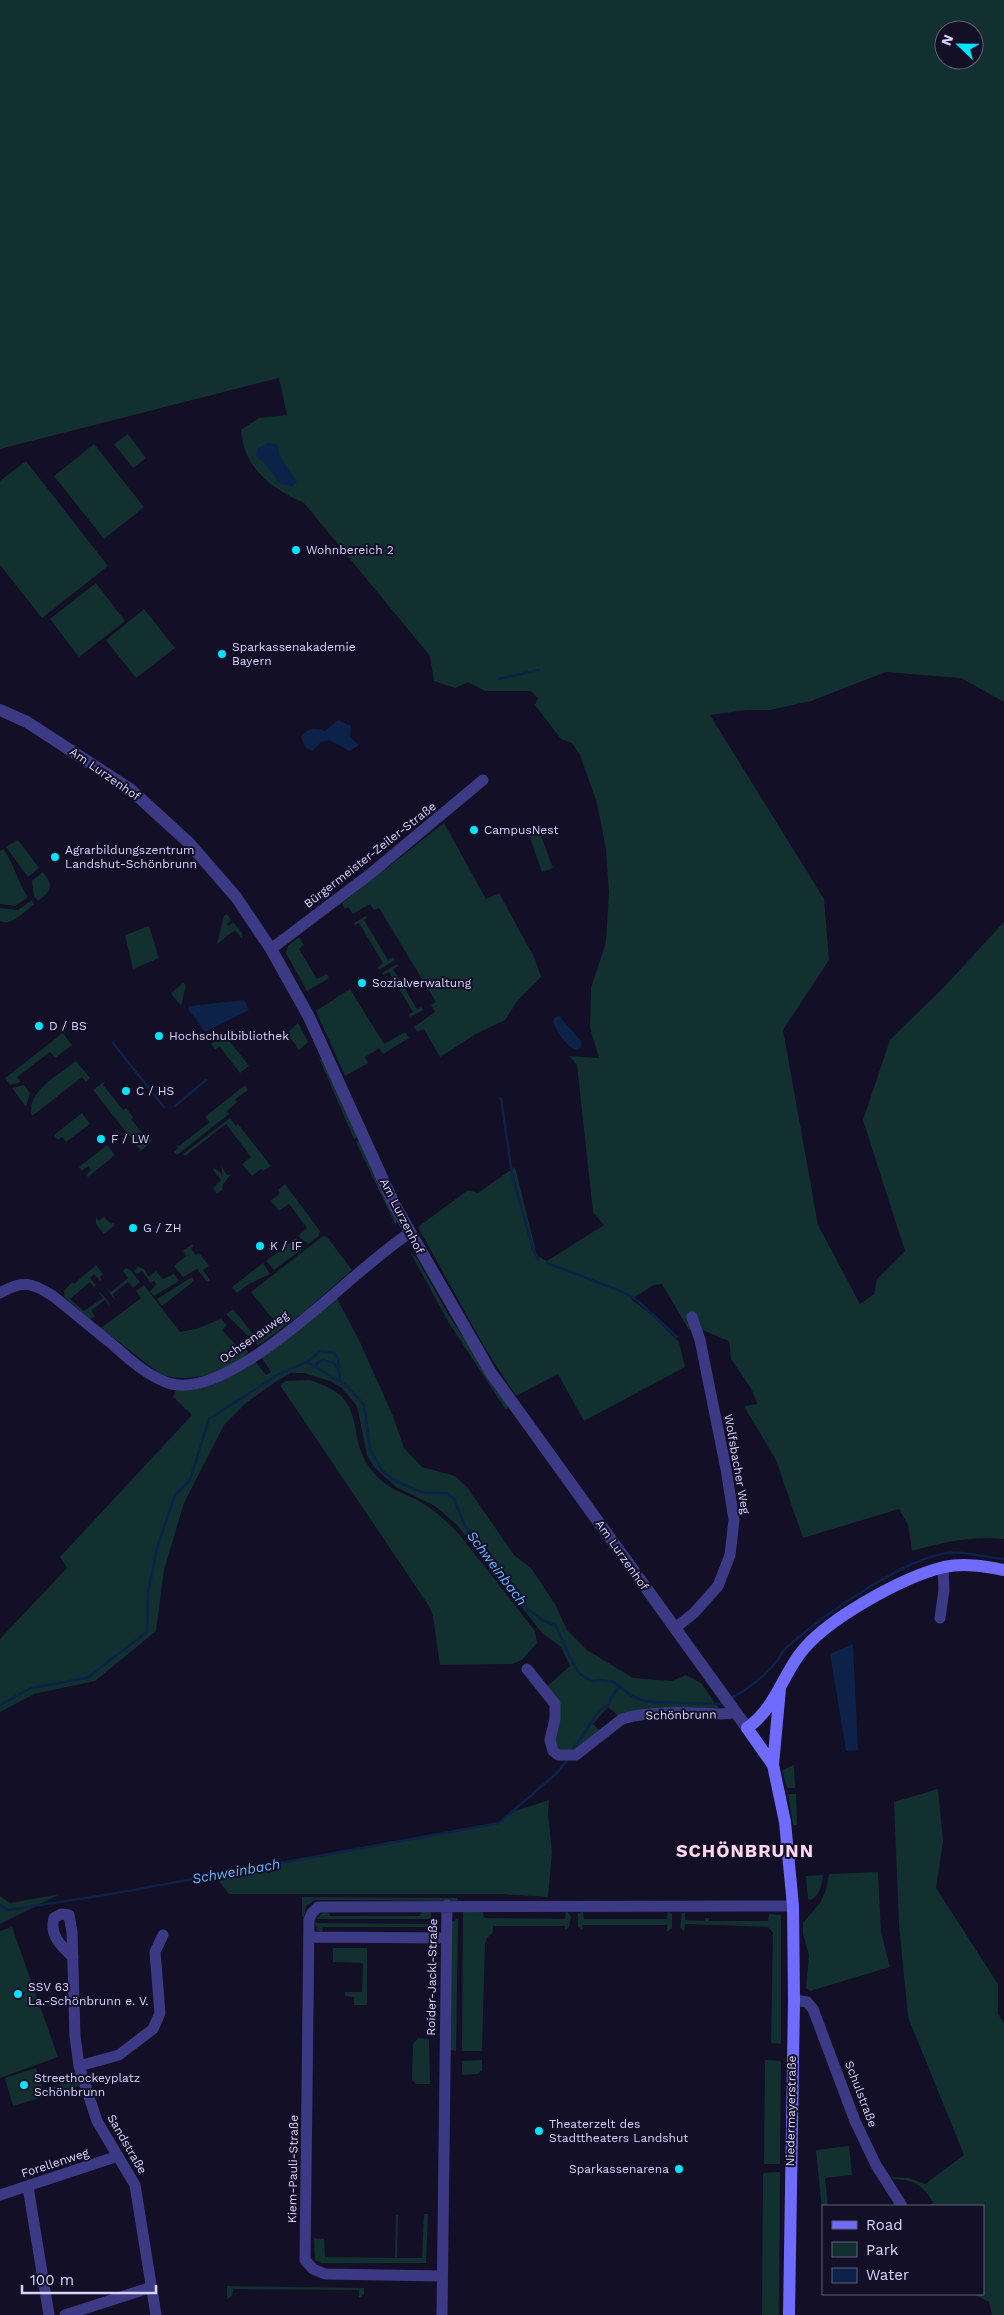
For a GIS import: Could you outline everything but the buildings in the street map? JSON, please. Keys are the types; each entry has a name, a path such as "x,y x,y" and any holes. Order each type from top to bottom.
{"main road":[{"path":"747,1728 768,1709 800,1653 834,1623 863,1603 894,1586 943,1567 964,1564 1004,1570"},
{"path":"780,1689 773,1765 786,1822 793,1906"},
{"name":"Am Lurzenhof","path":"747,1728 773,1765"},
{"name":"Niedermayerstraße","path":"789,2315 794,2000 793,1906"}],"street":[{"name":"Am Lurzenhof","path":"0,710 27,722 130,789 206,861 236,897 272,949 312,1024 366,1144 410,1233 491,1372 747,1728"},
{"name":"Bürgermeister-Zeiler-Straße","path":"272,949 369,875 484,780"},
{"name":"Ochsenauweg","path":"0,1293 24,1283 37,1286 53,1296 145,1371 168,1383 184,1386 223,1375 256,1354 410,1233"},
{"name":"Wolfsbacher Weg","path":"675,1628 694,1613 718,1586 730,1555 734,1520 726,1469 700,1340 692,1317"},
{"path":"940,1618 944,1590 943,1567"},
{"name":"Schönbrunn","path":"527,1669 554,1704 555,1719 550,1746 558,1755 576,1755 622,1719 681,1712 727,1715 733,1708"},
{"name":"Roider-Jackl-Straße","path":"442,2315 447,1905 793,1906"},
{"name":"Kiem-Pauli-Straße","path":"442,2276 325,2274 313,2269 306,2260 309,1920 312,1913 318,1907 447,1905"},
{"path":"79,2066 119,2055 153,2029 160,2013 156,1952 164,1935"},
{"path":"309,1937 446,1938"},
{"name":"Sandstraße","path":"73,1957 75,2036 79,2066 97,2121 135,2185 156,2315"},
{"name":"Schulstraße","path":"794,2000 807,2002 813,2009 855,2121 876,2165 901,2205"},
{"name":"Forellenweg","path":"0,2195 118,2156"},
{"path":"28,2187 50,2315"},
{"path":"65,2315 152,2287"}],"green space":[{"path":"0,0 1004,0 1004,702 961,678 886,672 811,701 770,710 747,710 710,715 824,899 829,960 783,1030 818,1225 860,1304 874,1294 877,1279 905,1251 863,1120 890,1040 944,987 1004,922 1004,1539 980,1538 957,1540 912,1551 908,1525 899,1509 803,1538 776,1460 744,1406 757,1404 752,1390 731,1359 729,1341 700,1329 689,1330 662,1284 654,1285 631,1299 653,1316 679,1342 685,1367 584,1421 558,1374 516,1396 485,1348 418,1227 468,1190 478,1193 515,1167 536,1252 539,1257 547,1261 604,1225 593,1212 577,1065 569,1056 599,1058 590,1028 591,988 606,942 609,892 606,849 597,803 580,755 572,743 561,739 535,705 538,698 531,691 485,691 468,682 455,688 434,681 430,656 304,503 281,491 261,476 247,456 241,430 259,418 287,415 279,378 0,449"},
{"path":"128,434 146,458 133,468 114,444"},
{"path":"94,444 144,507 104,539 54,476"},
{"path":"26,461 108,566 42,618 0,565 0,481"},
{"path":"96,583 125,621 79,657 50,619"},
{"path":"144,609 175,648 136,678 106,640"},
{"path":"444,823 486,899 499,893 535,959 541,977 518,1000 505,1020 476,1034 440,1057 424,1029 417,1032 414,1027 435,1012 431,1005 436,1002 379,908 374,910 370,904 353,914 348,907 345,909 342,903"},
{"path":"537,825 553,868 542,872 527,829"},
{"path":"18,840 39,868 28,877 6,847"},
{"path":"3,849 28,897 15,906 0,904 0,851"},
{"path":"43,872 49,881 50,888 38,901 34,896 32,881"},
{"path":"32,900 34,904 18,917 9,922 0,921 0,908 18,910"},
{"path":"227,914 231,920 227,924 229,926 233,922 242,933 242,939 235,930 217,944 224,916"},
{"path":"366,916 367,918 364,920 388,960 393,957 395,960 379,970 378,967 383,963 359,923 355,925 354,923"},
{"path":"149,926 159,958 133,969 125,935"},
{"path":"299,937 304,945 299,949 317,979 327,974 329,978 307,991 286,953 288,946"},
{"path":"397,964 398,966 393,969 417,1009 421,1007 423,1010 410,1017 409,1014 413,1012 389,972 383,975 382,973"},
{"path":"183,983 186,985 181,1006 171,993"},
{"path":"350,989 384,1044 405,1032 409,1038 383,1054 379,1048 365,1057 368,1063 345,1076 316,1011"},
{"path":"298,1023 308,1042 299,1050 287,1033"},
{"path":"63,1033 72,1045 55,1058 50,1052 17,1077 21,1082 10,1085 5,1078"},
{"path":"225,1035 249,1066 240,1073 220,1047 215,1049 211,1044"},
{"path":"319,1058 323,1061 358,1137 354,1139"},
{"path":"76,1061 90,1078 86,1082 82,1077 32,1116 31,1107 39,1091 45,1084"},
{"path":"105,1081 103,1085 123,1110 126,1108 133,1117 131,1119 147,1139 150,1137 152,1141 141,1151 93,1090"},
{"path":"24,1085 30,1093 26,1107 12,1088"},
{"path":"245,1085 248,1090 235,1099 237,1102 227,1111 229,1114 177,1155 174,1152 178,1148 175,1144 179,1146 210,1122 205,1117"},
{"path":"82,1113 90,1124 66,1142 62,1137 58,1140 54,1135"},
{"path":"230,1118 236,1126 238,1124 271,1166 263,1171 261,1169 252,1176 242,1164 251,1157 226,1124 185,1156 183,1154"},
{"path":"359,1141 396,1217 396,1226 356,1142"},
{"path":"107,1145 115,1155 88,1177 86,1175 91,1170 88,1166 82,1171 79,1167"},
{"path":"221,1166 227,1175 231,1174 222,1186 223,1190 217,1193 213,1188 221,1180 213,1170 214,1168 220,1172 223,1178"},
{"path":"285,1184 320,1231 319,1236 308,1244 298,1236 307,1228 289,1204 279,1211 271,1201 280,1193 278,1190"},
{"path":"96,1217 99,1221 104,1217 111,1224 115,1225 104,1234 96,1224"},
{"path":"323,1236 327,1237 352,1270 304,1312 258,1345 226,1314 233,1309 257,1339 276,1323 251,1292"},
{"path":"296,1238 302,1249 274,1270 266,1261"},
{"path":"192,1244 194,1246 191,1249 196,1255 199,1253 209,1266 203,1270 210,1280 207,1282 197,1269 183,1277 174,1266 186,1256 183,1251"},
{"path":"410,1252 416,1257 448,1314 509,1407 506,1410 449,1323"},
{"path":"263,1263 270,1274 249,1284 237,1293 232,1287"},
{"path":"96,1265 103,1274 100,1277 102,1280 100,1281 94,1274 90,1278 96,1285 94,1287 90,1282 70,1299 84,1311 103,1298 100,1292 110,1304 105,1300 91,1311 95,1316 90,1319 65,1298 64,1291 72,1282 74,1284"},
{"path":"138,1267 144,1269 149,1277 156,1271 163,1279 174,1274 179,1281 154,1296 150,1292 156,1284 154,1281 151,1283 142,1271 137,1274 134,1271"},
{"path":"126,1268 140,1282 133,1288 128,1282 113,1294 115,1300 106,1288 111,1292 128,1278 123,1271"},
{"path":"192,1277 194,1281 162,1306 157,1299"},
{"path":"144,1285 180,1332 196,1329 221,1319 227,1325 222,1330 241,1350 246,1345 248,1353 229,1367 207,1375 183,1378 160,1374 101,1328 141,1298 136,1291"},
{"path":"336,1297 358,1338 393,1416 404,1448 422,1467 455,1476 467,1487 514,1555 531,1568 555,1604 567,1630 587,1650 633,1678 672,1681 686,1675 701,1683 719,1709 620,1717 608,1707 593,1724 602,1733 576,1755 553,1751 555,1719 544,1689 570,1666 561,1647 542,1633 457,1525 435,1506 396,1487 374,1467 367,1455 357,1406 342,1388 330,1381 304,1373 291,1373 247,1402 224,1425 184,1503 164,1570 156,1631 95,1681 34,1694 0,1712 0,1639 67,1568 60,1557 192,1415 173,1397 176,1390 198,1389 208,1386 227,1378 255,1361 266,1375 271,1372 262,1358"},
{"path":"310,1380 330,1388 342,1397 354,1419 364,1458 373,1472 393,1489 417,1500 449,1524 459,1534 535,1631 537,1643 522,1660 512,1664 440,1665 433,1616 429,1606 280,1385 286,1381"},
{"path":"794,1765 795,1788 787,1788 782,1770"},
{"path":"938,1789 943,1841 936,1888 998,1984 998,2014 1004,2023 1004,2315 992,2315 989,2302 976,2295 984,2295 984,2205 929,2205 933,2203 925,2191 917,2184 890,2177 909,2178 925,2184 964,2155 908,2017 899,1924 894,1802"},
{"path":"788,1794 796,1794 797,1825 793,1825"},
{"path":"549,1800 548,1814 552,1852 548,1897 502,1894 229,1894 214,1875 499,1823 515,1811"},
{"path":"878,1872 881,1932 890,1967 810,1991 806,1988 809,1955 803,1934 803,1923 820,1903 826,1890 829,1874"},
{"path":"823,1875 818,1892 814,1898 808,1899 806,1876"},
{"path":"60,1894 0,1924 0,1896 10,1903"},
{"path":"302,1897 457,1898 458,1901 315,1900 306,1906 304,1918 302,1916"},
{"path":"329,1910 330,1916 420,1916 421,1910 431,1910 431,1919 317,1919 321,1914"},
{"path":"463,1910 483,1911 484,1918 565,1919 566,1911 571,1916 569,1927 565,1930 565,1926 493,1926 493,1932 487,1938 485,1944 482,2051 462,2051"},
{"path":"583,1912 584,1919 667,1919 668,1912 672,1914 672,1928 667,1932 667,1925 583,1925 582,1930 578,1926 578,1914"},
{"path":"682,1913 685,1913 685,1920 705,1921 705,1918 709,1918 709,1921 768,1921 769,1914 781,1915 781,2044 771,2043 773,1933 768,1927 685,1924 684,1932 680,1927"},
{"path":"458,1918 456,2051 450,2050 452,1922"},
{"path":"315,1923 431,1924 431,1934 427,1933 427,1927 323,1927 322,1933 317,1930"},
{"name":"SSV 63 La.-Schönbrunn e. V.","path":"12,1927 58,2057 0,2078 0,1931"},
{"path":"333,1948 367,1948 367,2005 354,2005 354,1997 345,1996 345,1992 362,1992 363,1963 333,1962"},
{"path":"418,2038 429,2039 430,2084 416,2084 412,2080 413,2044"},
{"path":"482,2060 482,2070 478,2074 462,2075 462,2061"},
{"path":"765,2060 781,2061 780,2164 764,2164"},
{"path":"36,2068 43,2090 66,2083 64,2075 75,2072 79,2086 13,2106 5,2078"},
{"path":"849,2146 852,2175 825,2178 828,2205 822,2205 822,2210 816,2150"},
{"path":"780,2172 779,2315 762,2315 763,2173"},
{"path":"424,2214 428,2214 426,2263 322,2263 315,2260 314,2238 324,2239 325,2257 395,2258 396,2215 398,2215 397,2258 422,2258"},
{"path":"227,2286 364,2288 364,2294 359,2297 359,2290 233,2289 232,2296 227,2299"}],"water":[{"path":"267,443 277,444 279,455 297,482 293,486 280,484 264,462 256,457 257,449"},
{"path":"338,720 351,726 350,737 359,745 350,751 329,740 321,742 312,751 305,747 301,737 306,732 315,729 325,731"},
{"path":"244,1000 249,1010 205,1032 188,1009 189,1006"},
{"path":"559,1016 581,1041 581,1047 577,1050 566,1043 557,1029 553,1021 555,1017"},
{"path":"853,1644 858,1750 846,1751 830,1654"}],"waterway":[{"path":"499,679 539,670"},
{"path":"113,1043 164,1107"},
{"path":"175,1106 206,1080"},
{"path":"501,1098 512,1174 533,1249 538,1259"},
{"path":"547,1263 623,1292 637,1300 677,1337"},
{"path":"307,1362 320,1351 334,1353 338,1359 339,1369"},
{"path":"313,1367 322,1360 334,1363 339,1369 340,1381"},
{"name":"Schweinbach","path":"0,1705 31,1688 87,1678 147,1632 148,1592 158,1545 175,1495 190,1480 209,1419 279,1374 307,1362 346,1385 364,1405 370,1449 381,1469 392,1479 423,1493 447,1493 454,1499 465,1526 491,1556 496,1568 501,1571 508,1584 517,1589 527,1608 542,1620 555,1625 580,1674 591,1681 614,1682 630,1695 641,1700 719,1704 724,1702"},
{"name":"Schweinbach","path":"731,1698 761,1677 785,1649 820,1620 886,1577 929,1558 953,1552 1004,1559"},
{"name":"Schweinbach","path":"571,1752 599,1711 609,1704 619,1687"},
{"name":"Schweinbach","path":"0,1905 8,1910 111,1894 499,1823 557,1773 568,1759"}],"place":[{"name":"Wohnbereich 2","path":"296,550"},
{"name":"Sparkassenakademie Bayern","path":"222,654"},
{"name":"CampusNest","path":"474,830"},
{"name":"Agrarbildungszentrum Landshut-Schönbrunn","path":"55,857"},
{"name":"Sozialverwaltung","path":"362,983"},
{"name":"D / BS","path":"39,1026"},
{"name":"Hochschulbibliothek","path":"159,1036"},
{"name":"C / HS","path":"126,1091"},
{"name":"F / LW","path":"101,1139"},
{"name":"G / ZH","path":"133,1228"},
{"name":"K / IF","path":"260,1246"},
{"name":"SSV 63 La.-Schönbrunn e. V.","path":"18,1994"},
{"name":"Streethockeyplatz Schönbrunn","path":"24,2085"},
{"name":"Theaterzelt des Stadttheaters Landshut","path":"539,2131"},
{"name":"Sparkassenarena","path":"679,2169"}],"district":[{"name":"SCHÖNBRUNN","path":"745,1851"}]}
